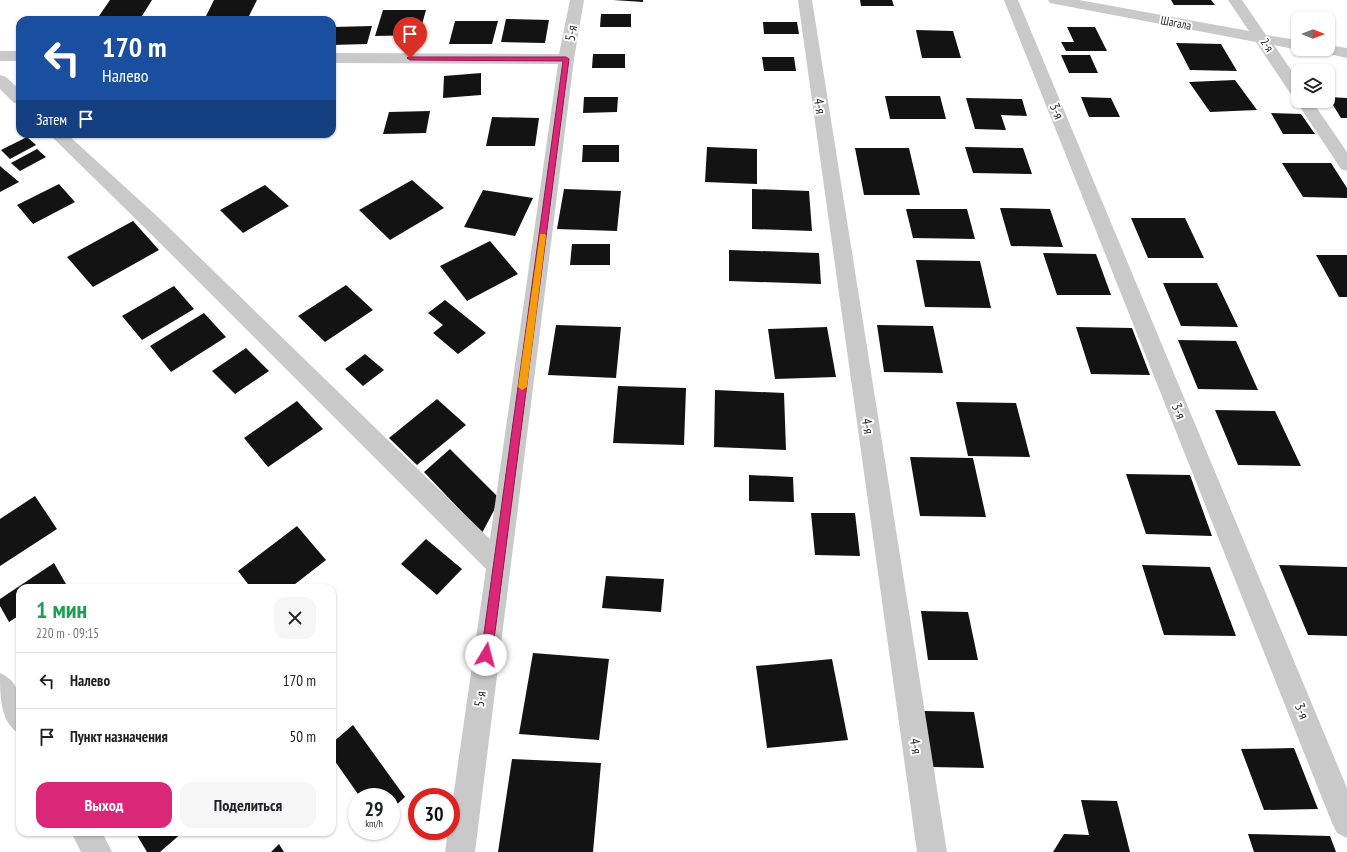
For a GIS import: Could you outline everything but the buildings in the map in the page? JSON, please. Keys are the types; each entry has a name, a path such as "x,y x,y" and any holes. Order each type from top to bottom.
{"street":[{"name":"5-я","path":"460,852 566,59 577,0"},
{"name":"4-я","path":"804,0 932,852"},
{"name":"3-я","path":"1011,0 1347,823"},
{"name":"Шагала","path":"1055,0 1291,44"},
{"name":"2-я","path":"1235,0 1291,81"},
{"path":"1335,51 1347,53"},
{"path":"0,56 16,56"},
{"path":"336,58 566,59"},
{"path":"0,80 16,95"},
{"path":"1309,108 1347,165"},
{"path":"61,138 152,223 499,565"},
{"path":"0,686 16,713"},
{"path":"88,836 97,852"}],"slow traffic":[{"path":"522,387 542,236"}],"route":[{"path":"410,58 566,59 486,655"}]}
